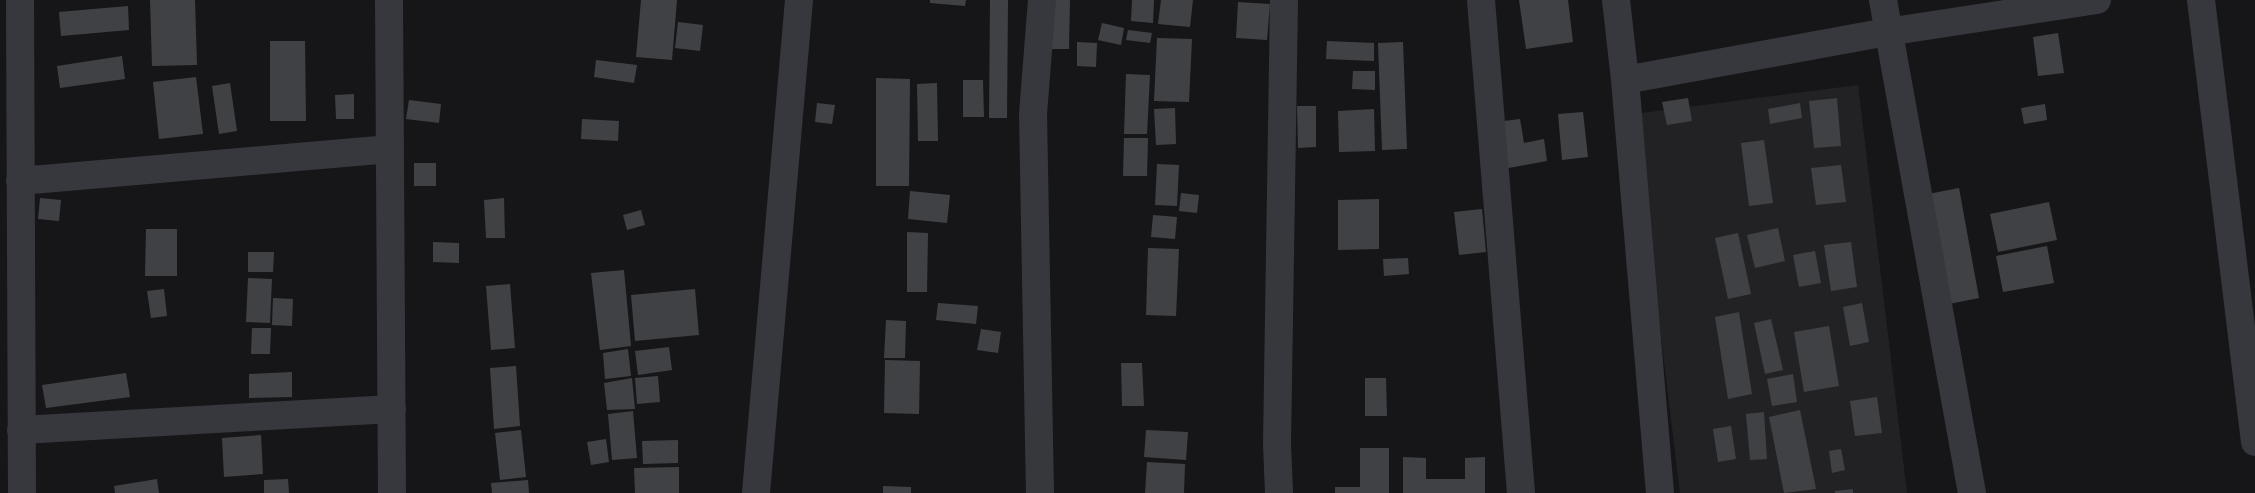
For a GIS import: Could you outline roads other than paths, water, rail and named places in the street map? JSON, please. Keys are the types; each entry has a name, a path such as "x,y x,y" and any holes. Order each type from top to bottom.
{"street":[{"path":"20,0 10,99 20,181 22,493"},
{"path":"389,0 392,493"},
{"path":"756,493 799,0"},
{"path":"1040,493 1033,114 1042,0"},
{"path":"1280,493 1277,444 1284,0"},
{"path":"1481,0 1522,493"},
{"path":"1616,0 1625,80 1660,493"},
{"path":"1883,0 1887,32 1972,493"},
{"path":"1625,80 1887,32 2097,0"},
{"path":"2201,0 2255,442"},
{"path":"20,181 390,149"},
{"path":"21,430 392,410"}]}
